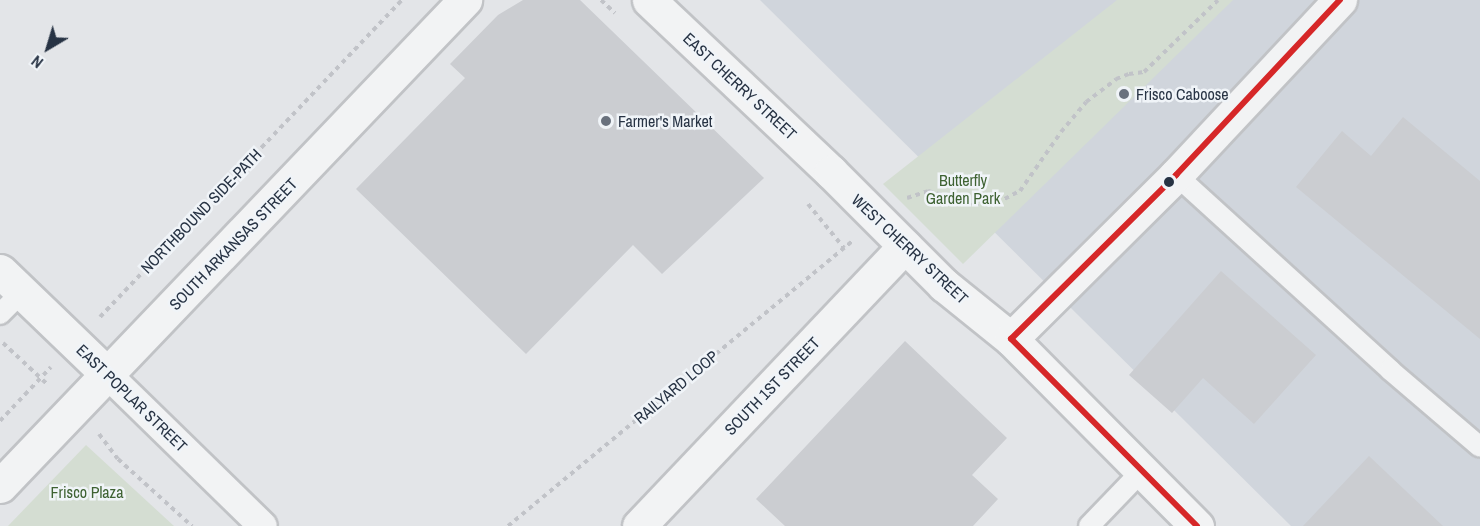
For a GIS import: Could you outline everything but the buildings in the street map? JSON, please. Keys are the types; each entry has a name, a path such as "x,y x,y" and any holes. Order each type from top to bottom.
{"street":[{"name":"SOUTH ARKANSAS STREET","path":"0,486 465,0"},
{"name":"EAST CHERRY STREET","path":"649,0 831,172"},
{"path":"1011,339 1176,175 1340,0"},
{"name":"WEST CHERRY STREET","path":"831,172 944,285 1011,339 1197,526"},
{"name":"SOUTH 1ST STREET","path":"639,526 904,246"},
{"name":"EAST POPLAR STREET","path":"7,292 73,341 263,526"}],"lane":[{"path":"1176,175 1390,370 1480,447"},
{"path":"1089,526 1142,471"}],"path":[{"name":"NORTHBOUND SIDE-PATH","path":"0,421 42,379 73,341 92,326 402,0"},
{"path":"910,196 928,191 974,204 997,203 1020,191 1061,132 1086,102 1116,79 1144,72 1218,0"},
{"name":"RAILYARD LOOP","path":"508,526 844,248"},
{"path":"0,340 42,379"},
{"path":"94,428 118,459 192,526"}],"shaded area":[{"path":"760,0 1480,0 1480,526 1291,526"}],"green space":[{"name":"Butterfly Garden Park","path":"1117,0 1233,0 963,264 883,184"},
{"name":"Frisco Plaza","path":"86,445 174,526 8,526"}],"transit line":[{"path":"1197,526 1011,339 1176,175 1340,0"}],"place":[{"name":"Frisco Caboose","path":"1124,94"},
{"name":"Farmer's Market","path":"606,121"}]}
